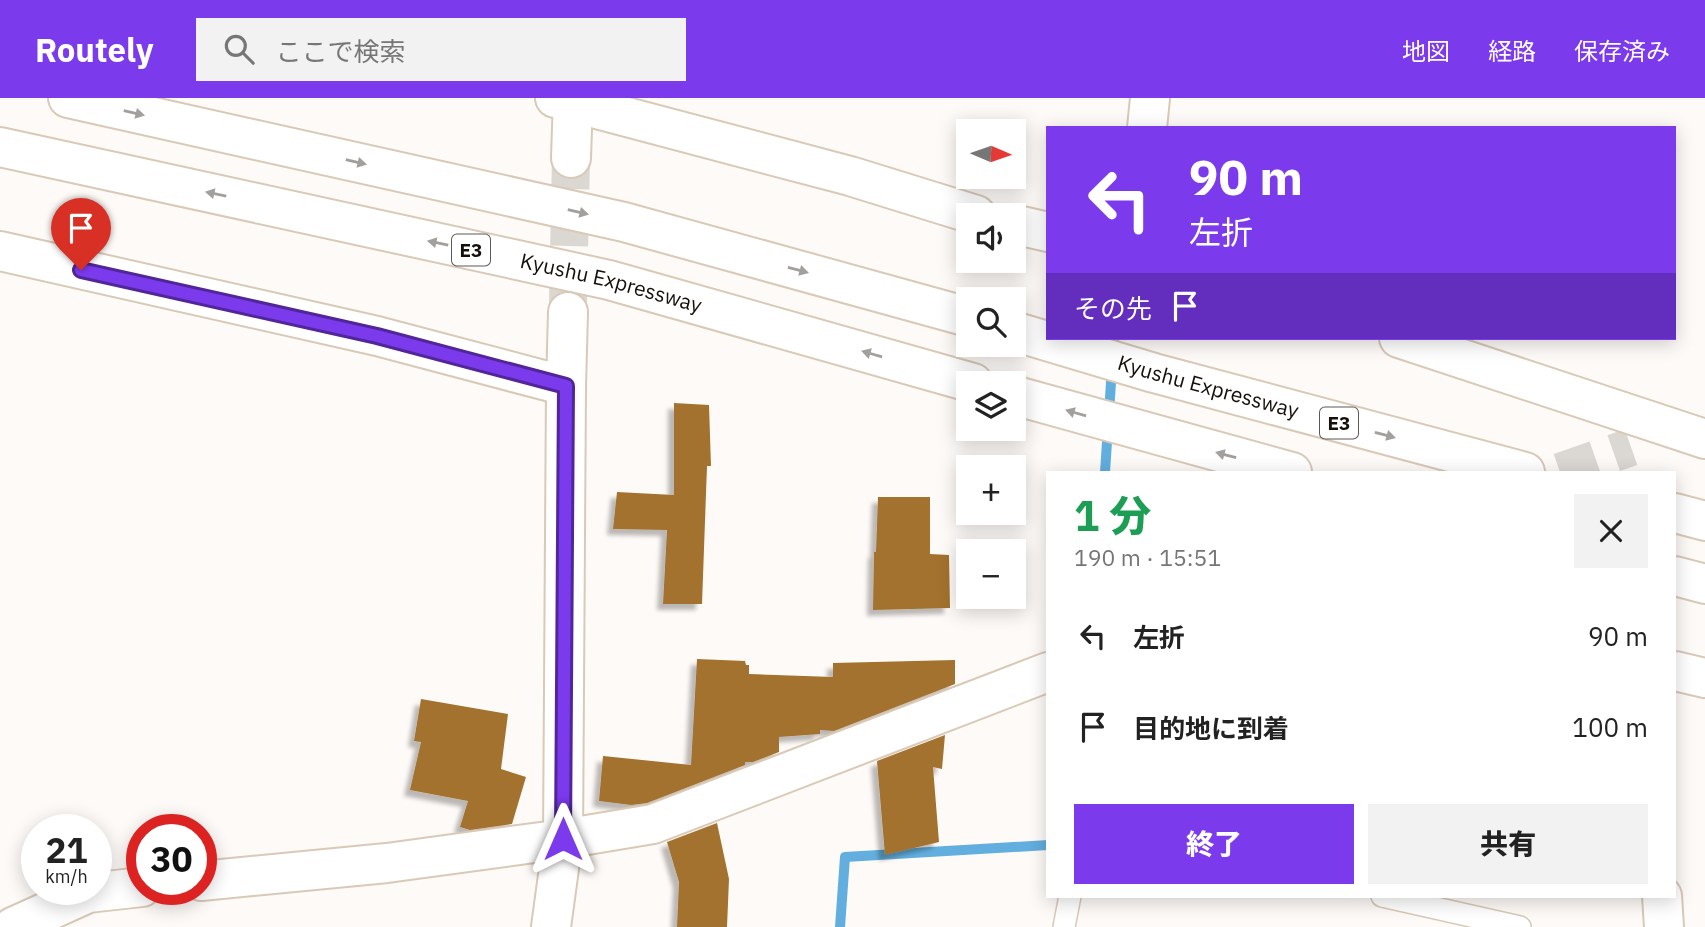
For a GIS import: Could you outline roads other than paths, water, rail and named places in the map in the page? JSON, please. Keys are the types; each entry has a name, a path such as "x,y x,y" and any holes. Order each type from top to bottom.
{"main road":[{"path":"68,98 624,222 956,314"},
{"path":"1147,126 1150,98"},
{"path":"571,158 567,100 850,176 956,209"},
{"name":"Kyushu Expressway","path":"0,147 609,280 955,378"},
{"path":"1026,228 1046,232"},
{"path":"0,251 377,336 566,386"},
{"path":"551,927 563,839 568,312"},
{"name":"Kyushu Expressway","path":"1026,335 1154,373 1521,471"},
{"path":"1406,340 1695,429"},
{"path":"1026,399 1288,471"},
{"path":"1631,447 1695,429"},
{"path":"1676,513 1705,521"},
{"path":"1676,576 1705,584"},
{"path":"1676,671 1705,678"},
{"path":"217,879 387,863 653,824 1046,673"},
{"path":"13,927 88,893 126,889"},
{"path":"1662,898 1664,927"}],"lane":[{"path":"1064,927 1070,898"},
{"path":"1391,898 1520,927"}],"waterway":[{"path":"1105,471 1114,340"},
{"path":"840,927 845,857 1046,845"}],"tunnel":[{"path":"568,303 571,158"},
{"path":"1563,471 1631,447"}]}
